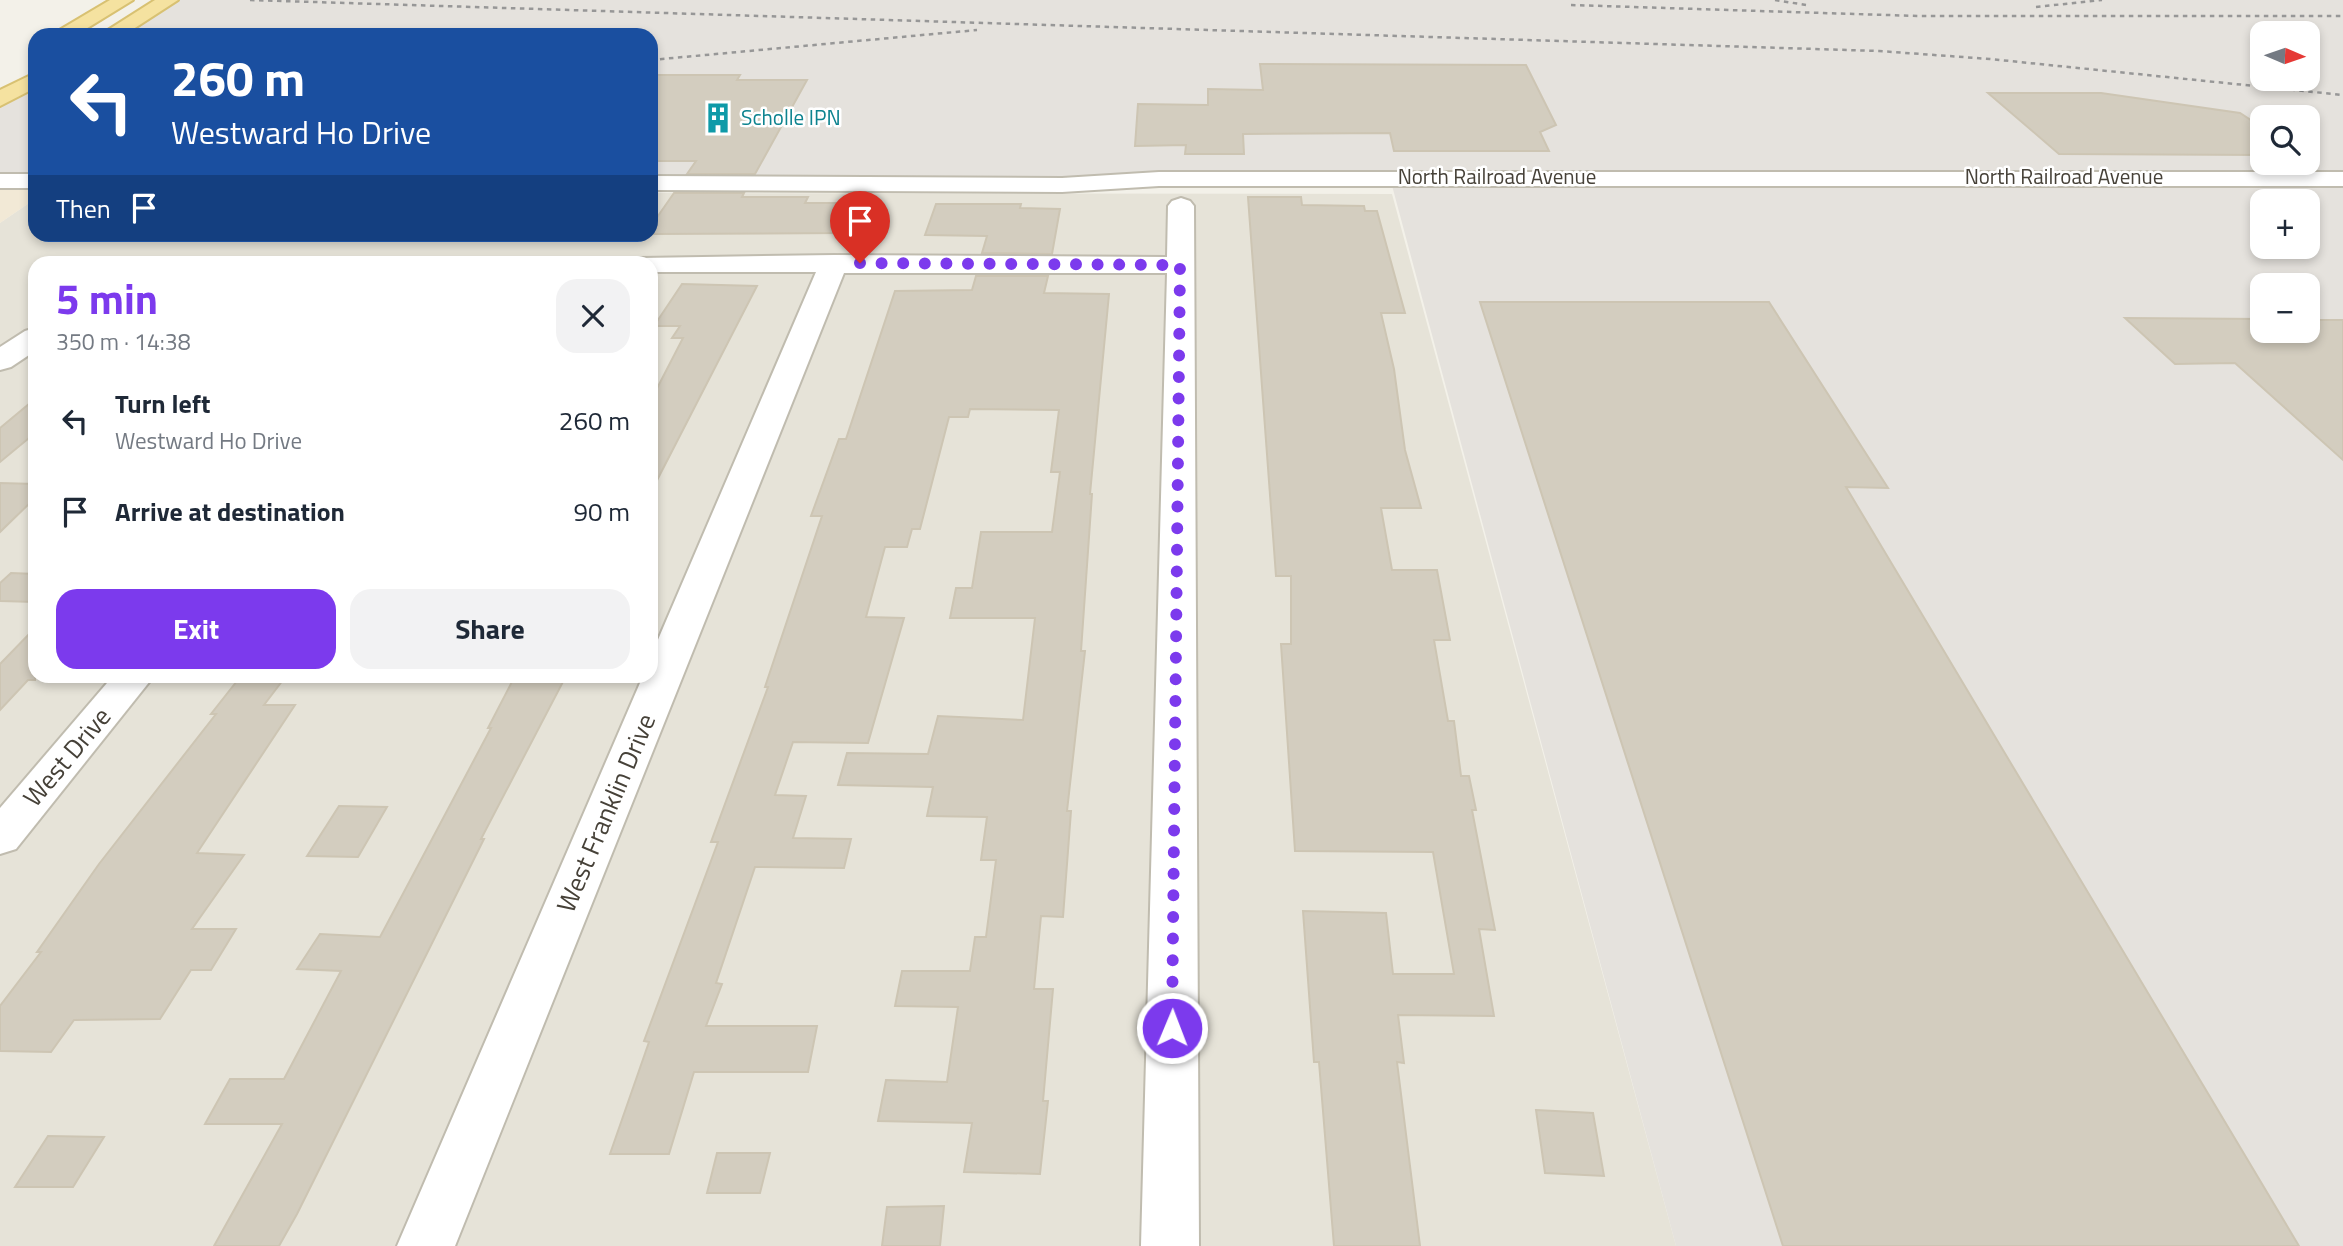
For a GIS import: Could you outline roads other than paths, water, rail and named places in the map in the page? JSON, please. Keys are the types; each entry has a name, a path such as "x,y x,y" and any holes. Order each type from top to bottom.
{"main road":[{"path":"74,28 124,0"},
{"path":"122,28 169,0"},
{"path":"0,99 28,83"}],"street":[{"name":"North Railroad Avenue","path":"658,183 1062,185 1159,178 2343,179"},
{"path":"0,181 28,181"},
{"path":"1170,1246 1181,206"},
{"name":"West Franklin Drive","path":"426,1246 834,263"},
{"path":"658,264 1180,265"},
{"path":"0,361 28,342"},
{"name":"West Drive","path":"0,838 128,683"}],"railway":[{"path":"250,0 1879,51 1990,59 2343,95"},
{"path":"1775,0 1806,5"},
{"path":"2036,7 2102,0"},
{"path":"1571,5 1918,16 2343,16"},
{"path":"658,59 977,30"}],"place":[{"name":"Scholle IPN","path":"718,118"}]}
